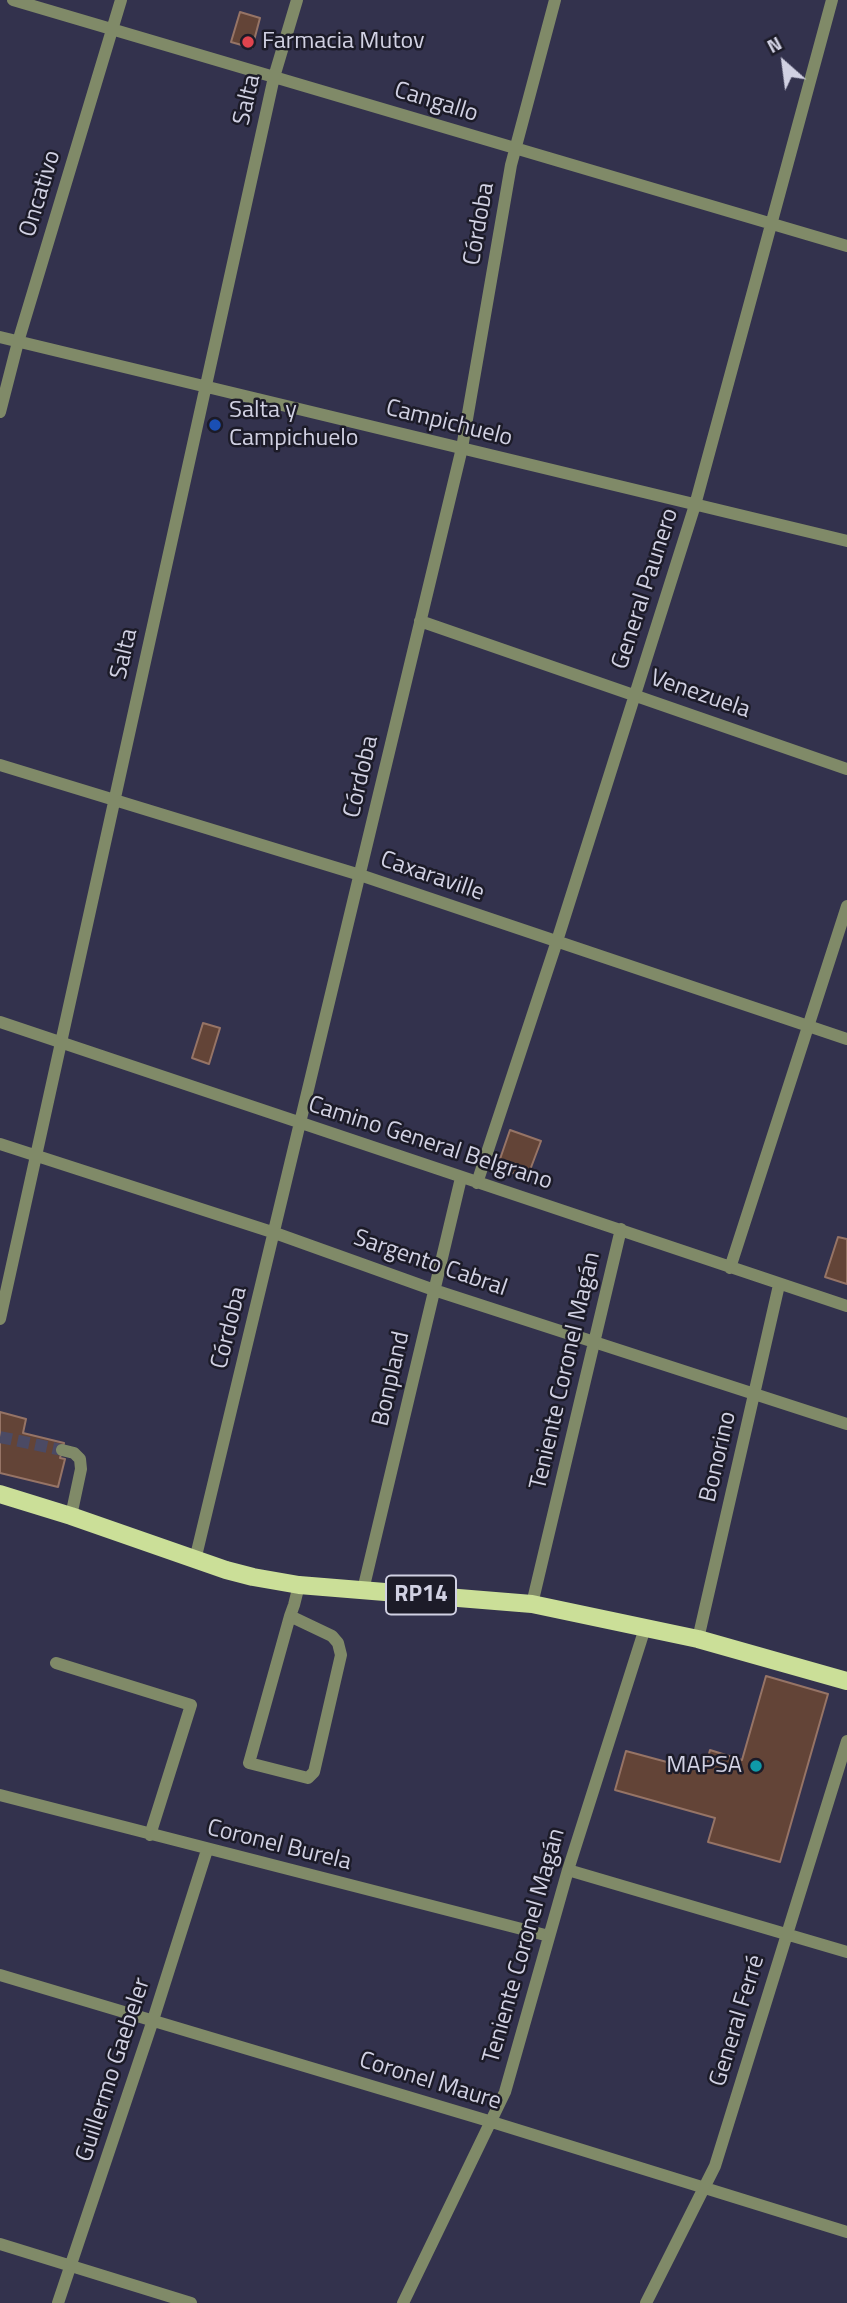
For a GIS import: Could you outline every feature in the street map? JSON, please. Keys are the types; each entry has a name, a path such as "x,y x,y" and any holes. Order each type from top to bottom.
{"main road":[{"name":"RP14","path":"0,1494 253,1577 299,1585 532,1604 698,1639 847,1681"}],"street":[{"name":"Cangallo","path":"13,0 847,246"},
{"name":"Oncativo","path":"0,412 18,342 121,0"},
{"name":"Salta","path":"0,1319 274,77 297,0"},
{"name":"Córdoba","path":"195,1560 462,448 515,149 555,0"},
{"name":"General Paunero","path":"477,1183 695,505 832,0"},
{"name":"Campichuelo","path":"0,337 847,541"},
{"name":"Venezuela","path":"420,621 847,769"},
{"name":"Caxaraville","path":"0,765 360,875 847,1039"},
{"path":"730,1268 847,906"},
{"name":"Camino General Belgrano","path":"0,1022 847,1306"},
{"name":"Sargento Cabral","path":"0,1144 275,1233 434,1290 595,1340 847,1424"},
{"name":"Bonpland","path":"363,1590 461,1178"},
{"name":"Teniente Coronel Magán","path":"532,1604 621,1229"},
{"name":"Bonorino","path":"698,1639 779,1285"},
{"path":"62,1450 74,1453 80,1459 81,1469 71,1516"},
{"path":"290,1616 331,1636 338,1643 341,1655 314,1772 308,1778 249,1763 290,1616 299,1585"},
{"name":"Teniente Coronel Magán","path":"403,2303 505,2092 568,1870 645,1628"},
{"path":"56,1663 191,1705 150,1835"},
{"name":"General Ferré","path":"646,2303 704,2189 726,2134 847,1741"},
{"name":"Coronel Burela","path":"0,1795 549,1936"},
{"name":"Guillermo Gaebeler","path":"58,2303 153,2021 206,1850"},
{"path":"568,1870 847,1952"},
{"name":"Coronel Maure","path":"0,1975 492,2122 847,2232"},
{"path":"0,2244 191,2303"}],"building":[{"path":"240,12 260,18 252,48 231,42"},
{"path":"203,1023 220,1028 209,1064 192,1058"},
{"path":"510,1130 541,1141 527,1178 507,1171 500,1159"},
{"path":"838,1237 847,1239 847,1284 825,1277"},
{"path":"0,1412 26,1419 23,1433 64,1443 60,1458 65,1459 58,1487 0,1473"},
{"name":"MAPSA","path":"766,1676 828,1694 780,1862 708,1842 715,1818 615,1790 626,1751 704,1772 710,1750 742,1760"}],"tunnel":[{"path":"0,1437 62,1450"}],"place":[{"name":"Farmacia Mutov","path":"248,42"},
{"name":"Salta y Campichuelo","path":"215,425"},
{"name":"MAPSA","path":"756,1766"}]}
